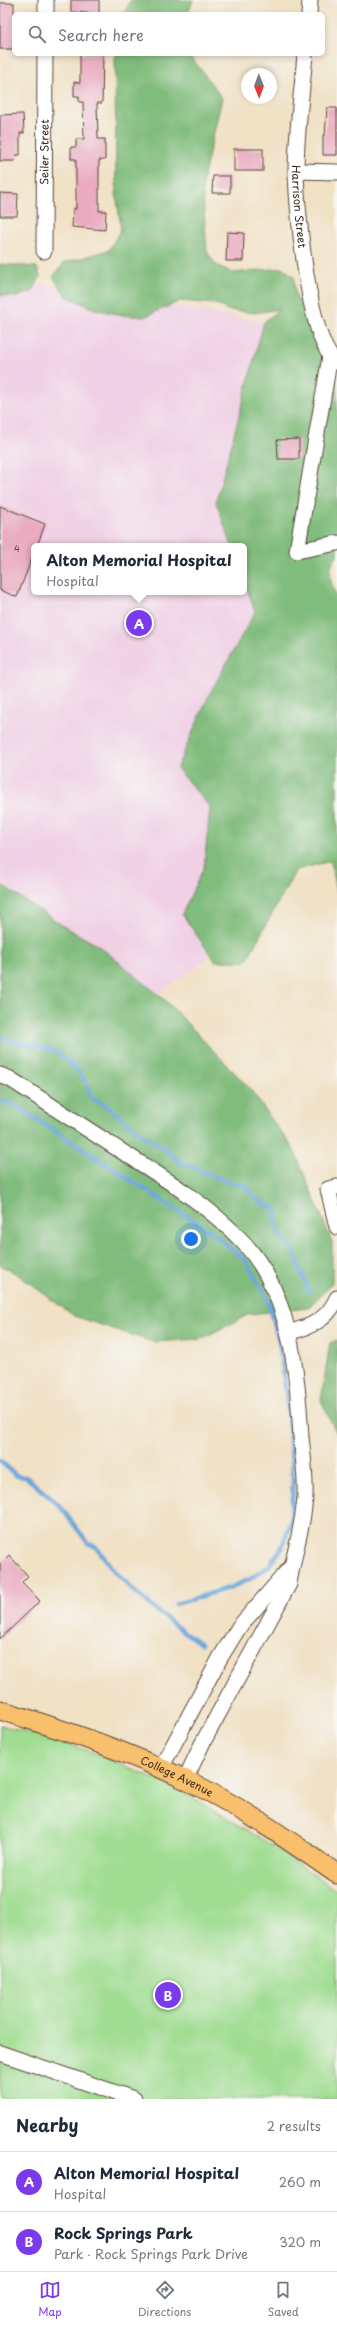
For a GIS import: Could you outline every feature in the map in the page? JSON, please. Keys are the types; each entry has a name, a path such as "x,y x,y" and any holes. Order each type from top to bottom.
{"main road":[{"name":"College Avenue","path":"0,1710 111,1747 161,1768 259,1821 337,1874"}],"street":[{"path":"46,0 46,12"},
{"path":"309,12 310,0"},
{"name":"Seiler Street","path":"44,251 45,56"},
{"name":"Harrison Street","path":"305,56 296,171 298,206 306,272 322,341 333,359"},
{"path":"296,171 337,172"},
{"path":"333,359 297,550 337,543"},
{"path":"0,1074 156,1173 202,1206 243,1241 265,1273 290,1332 299,1398 305,1495 302,1530 291,1567 289,1584 202,1744 185,1780"},
{"path":"332,1188 337,1227"},
{"path":"290,1332 304,1329 320,1321 333,1307 337,1298"},
{"path":"161,1768 220,1658 239,1627 291,1567"},
{"path":"0,2053 134,2099"}],"shaded area":[{"path":"0,277 264,322 216,501 278,546 249,872 205,961 61,1062 0,1043"}],"green space":[{"path":"131,0 193,0 189,12 125,12"},
{"path":"115,56 190,56 222,98 202,184 207,252 216,265 233,273 283,268 294,277 295,294 337,383 337,556 331,566 330,577 337,598 337,892 331,861 296,870 246,961 215,961 182,914 204,867 210,808 177,768 210,693 255,612 247,589 247,543 231,543 216,502 264,322 279,309 255,313 228,310 216,304 180,301 144,317 123,315 95,309 66,296 53,277 64,263 109,250 121,229 116,193"},
{"path":"0,264 37,267 40,277 33,291 16,297 0,295"},
{"path":"0,884 68,929 99,946 165,1000 250,1089 294,1150 332,1242 332,1284 308,1308 249,1314 201,1339 153,1342 74,1316 17,1274 0,1265"},
{"path":"337,1340 337,1434 321,1400 330,1343"},
{"path":"0,1725 86,1750 174,1787 268,1843 337,1891 337,2099 0,2099"}],"building":[{"path":"71,0 99,0 99,12 71,12"},
{"path":"0,3 14,3 14,12 12,12 12,49 0,49"},
{"path":"80,56 103,56 102,103 97,103 98,139 105,139 105,160 99,160 99,211 106,211 105,230 72,227 73,209 76,209 76,159 71,159 71,147 76,147 76,139 84,139 83,102 79,102 79,96 74,96 74,82 80,83"},
{"path":"327,108 337,108 337,155 323,155 323,135 325,135"},
{"path":"23,114 24,133 20,133 20,155 16,155 15,161 0,161 0,115"},
{"path":"234,149 263,149 263,171 234,171"},
{"path":"213,176 230,176 230,193 212,193"},
{"path":"0,193 18,194 17,216 0,216"},
{"path":"227,232 244,233 243,261 226,261"},
{"path":"299,439 299,459 278,459 277,440"},
{"path":"0,506 45,524 38,543 31,543 31,561 17,597 0,590"},
{"path":"9,1555 28,1576 22,1582 40,1601 0,1639 0,1564"}],"waterway":[{"path":"0,1037 42,1047 60,1055 69,1061 88,1085 90,1097 104,1104 143,1135 167,1150 178,1161 231,1183 246,1186 259,1200 277,1209 276,1221 280,1233 286,1243 295,1252 298,1265 309,1291"},
{"path":"0,1100 16,1106 211,1232 246,1261 268,1300 279,1342 288,1408 293,1478 291,1523 281,1549 269,1566 250,1579 232,1587 176,1604"},
{"path":"0,1461 17,1476 26,1477 59,1505 88,1543 93,1545 100,1552 115,1572 135,1592 178,1628 201,1644"}],"place":[{"name":"Alton Memorial Hospital","path":"139,623"},
{"name":"Rock Springs Park","path":"168,1995"}]}
